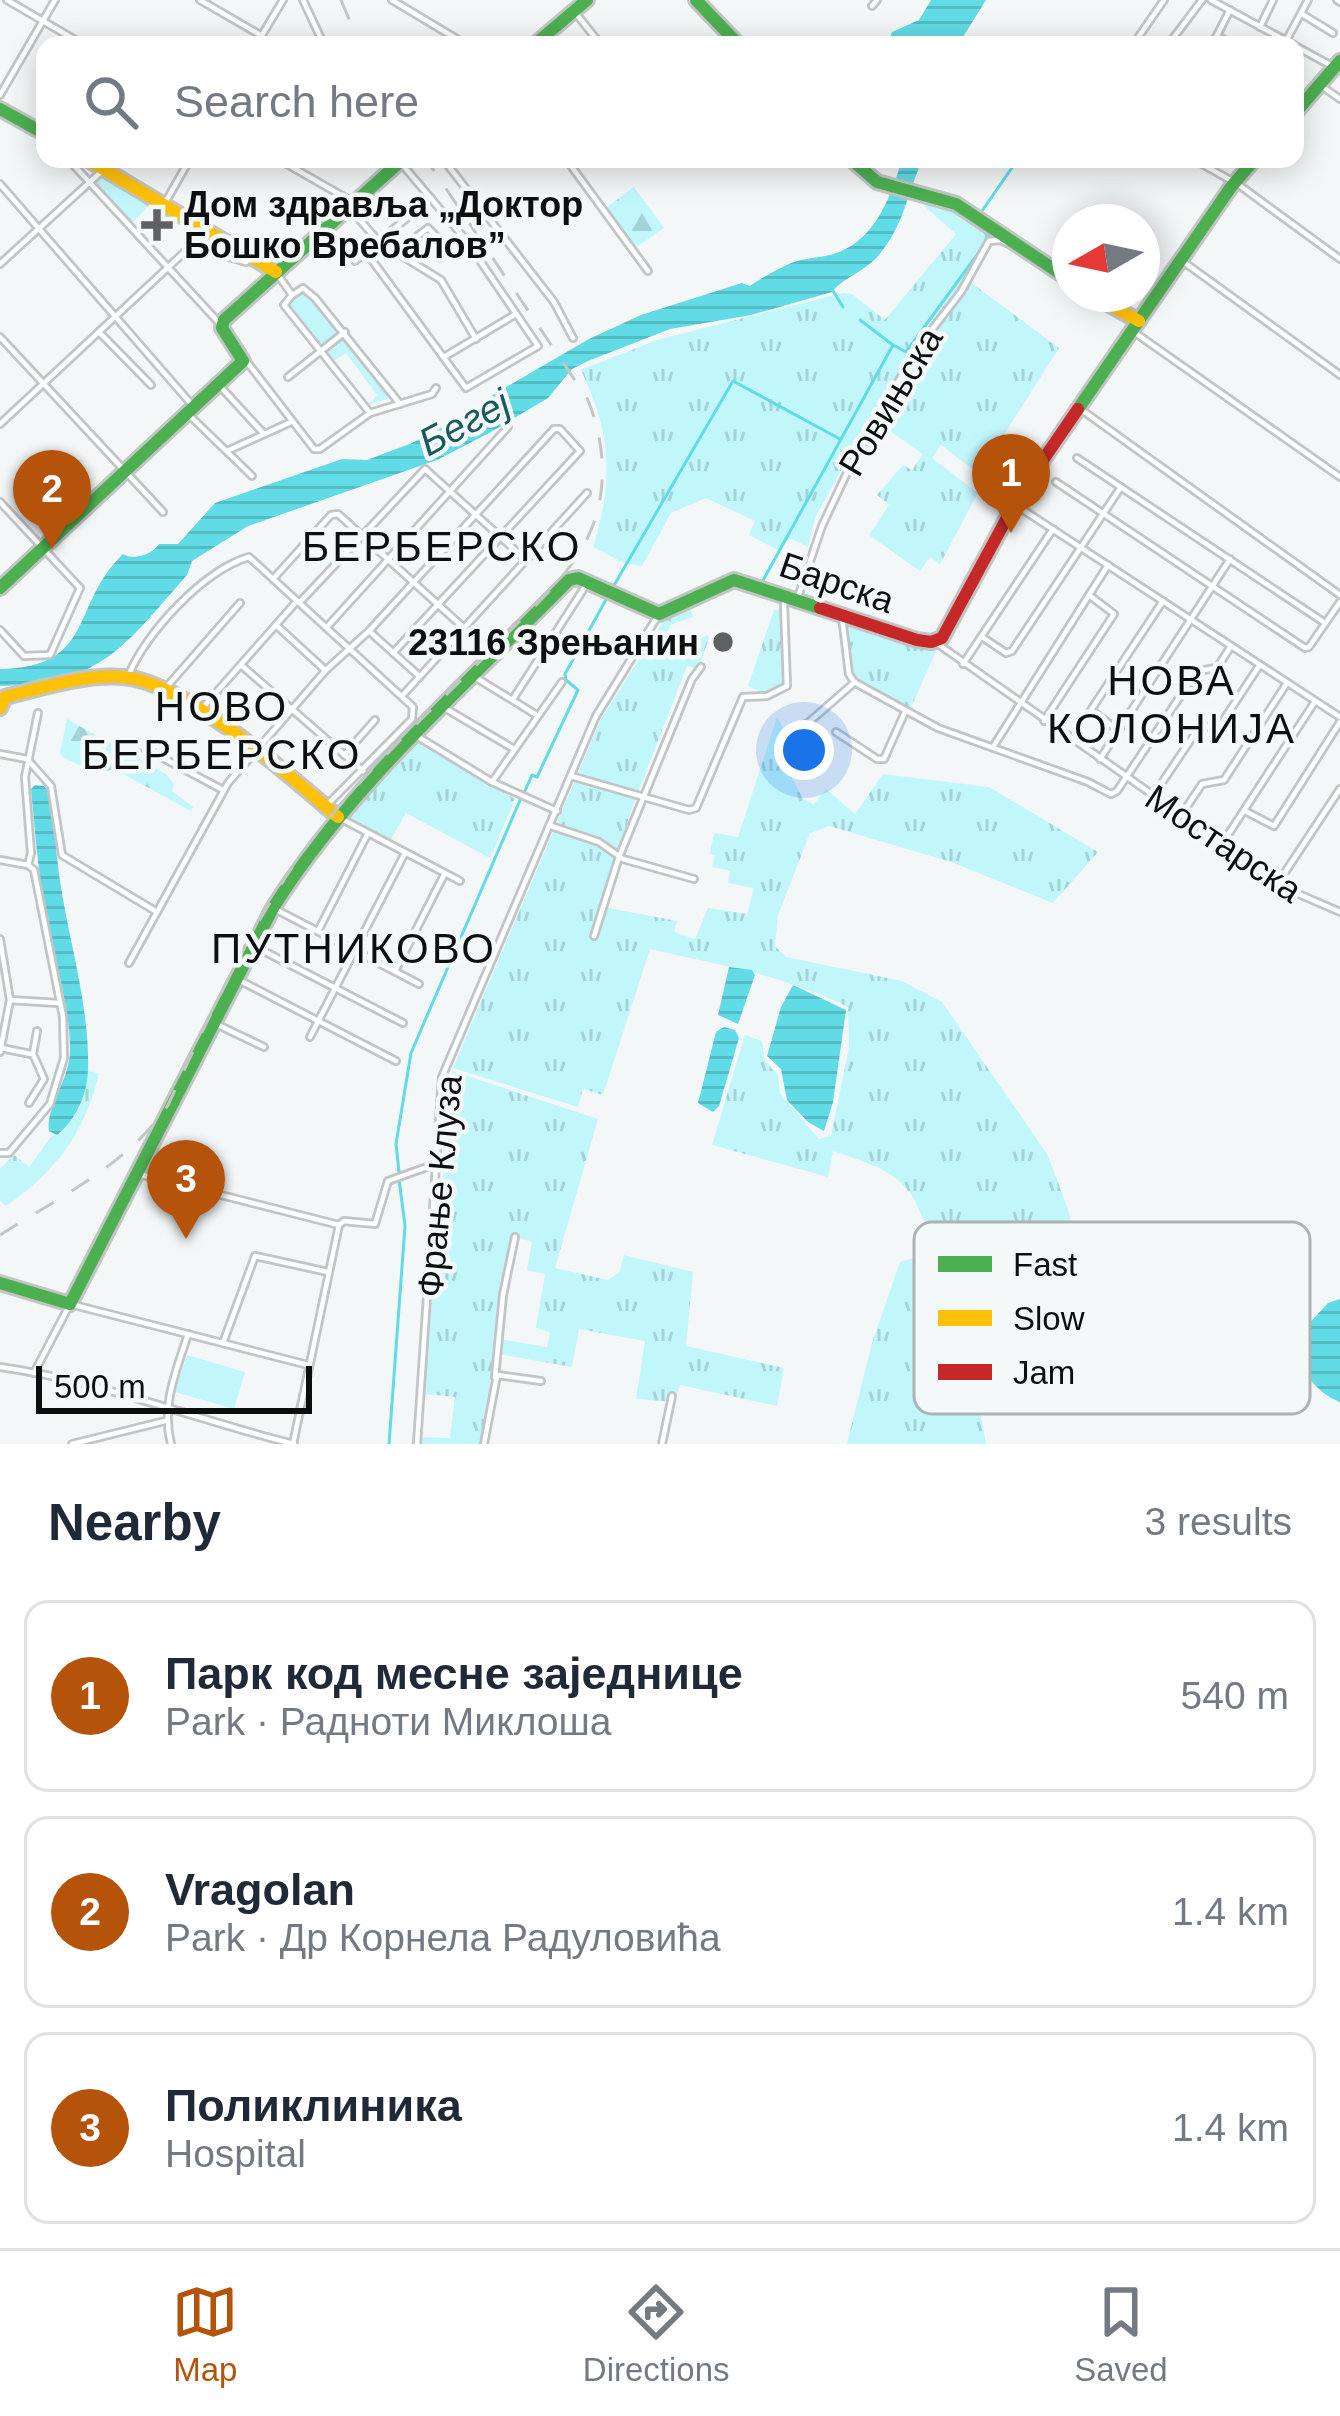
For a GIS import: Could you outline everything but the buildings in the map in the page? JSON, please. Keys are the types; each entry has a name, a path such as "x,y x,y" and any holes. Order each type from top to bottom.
{"street":[{"path":"7,0 69,36"},
{"path":"0,95 55,0"},
{"path":"200,0 262,36 284,0"},
{"path":"303,0 320,36"},
{"path":"392,0 452,36"},
{"path":"545,36 587,0"},
{"path":"696,0 730,36"},
{"path":"1138,36 1164,0"},
{"path":"1175,36 1202,0"},
{"path":"1211,0 1277,36"},
{"path":"1260,27 1273,0"},
{"path":"1289,36 1308,0"},
{"path":"1217,35 1230,10"},
{"path":"574,11 594,36"},
{"path":"1301,13 1333,33"},
{"path":"1304,49 1337,64 1304,102"},
{"path":"1319,85 1340,100"},
{"path":"0,110 36,129"},
{"path":"84,168 89,181 222,326 314,449 370,413 432,394 436,388"},
{"path":"99,168 276,272 292,295"},
{"path":"165,203 185,168"},
{"path":"292,168 350,204 378,242 441,280 476,339"},
{"path":"222,326 391,168"},
{"path":"366,252 466,388 538,346 466,240 407,168"},
{"path":"450,168 554,302 573,338"},
{"path":"573,168 647,271"},
{"path":"860,168 872,179 956,204 1052,268"},
{"path":"1208,168 1340,259"},
{"path":"934,642 945,634 1013,504 1247,168"},
{"path":"0,264 106,170"},
{"path":"0,184 190,410 252,476"},
{"path":"355,261 431,198"},
{"path":"397,252 427,228 446,246 440,258"},
{"name":"Ровињска","path":"790,602 840,483 917,349 961,292 989,241 1018,244"},
{"path":"0,424 196,245 246,262"},
{"path":"1181,260 1340,375"},
{"path":"370,413 284,305 292,295 305,289 400,404"},
{"path":"1116,312 1340,477"},
{"path":"444,357 517,314"},
{"path":"99,332 151,385"},
{"path":"288,377 345,332"},
{"path":"0,337 163,512"},
{"path":"0,587 244,358"},
{"path":"218,384 263,433"},
{"path":"1056,482 1306,648 1340,599 1079,408"},
{"path":"227,452 292,422"},
{"path":"327,627 508,427"},
{"path":"129,963 224,790 326,670 369,631 554,429 560,429 580,451 393,653"},
{"path":"1077,458 1325,623"},
{"path":"199,712 424,470 526,560"},
{"path":"982,637 1006,653 1012,651 1120,487"},
{"path":"402,696 587,494"},
{"path":"0,502 80,588 50,655 24,656 0,630"},
{"path":"1013,504 1340,720 1274,826 1244,810"},
{"path":"274,579 331,515 339,515 464,628"},
{"path":"963,664 1053,529"},
{"path":"128,676 135,657 211,574 249,557 413,707 412,719 326,806"},
{"path":"1100,759 1230,560"},
{"path":"993,747 1108,565"},
{"path":"34,1373 273,908 307,854 415,735 567,581 576,577 659,614"},
{"name":"Барска","path":"659,614 736,580 790,602 934,642"},
{"path":"513,699 589,582"},
{"path":"1045,721 1114,614 1089,595"},
{"path":"1119,731 1091,710 1162,601"},
{"path":"572,776 689,810 696,808 742,697 767,696 786,688 790,602"},
{"path":"164,690 240,603"},
{"name":"Фрање Клуза","path":"417,1444 442,1077 596,716 659,614"},
{"path":"842,615 849,674 855,682 905,712 1111,794 1197,671 1216,668 1231,646"},
{"path":"276,625 326,670"},
{"path":"369,631 420,677"},
{"name":"Мостарска","path":"934,642 1278,883 1340,912"},
{"path":"241,665 363,771"},
{"path":"1153,796 1198,728 1221,724 1259,665"},
{"path":"594,936 619,856 701,667"},
{"path":"1,703 128,676 164,690 199,712 368,834 460,881"},
{"path":"473,676 536,714 542,713 562,682"},
{"path":"799,727 855,682"},
{"path":"1181,815 1202,784 1224,781 1287,683"},
{"path":"1222,844 1316,701"},
{"path":"443,707 514,749"},
{"path":"836,732 881,760 905,712"},
{"path":"28,865 27,759 38,713"},
{"path":"492,782 536,714"},
{"path":"344,755 375,720"},
{"path":"415,735 492,782 557,811"},
{"path":"133,742 224,790"},
{"path":"0,754 27,759 55,792 62,855 158,912"},
{"path":"26,777 37,774"},
{"path":"1278,883 1340,789"},
{"path":"551,826 599,842 619,856 694,879"},
{"path":"318,931 368,834"},
{"path":"310,1037 405,853"},
{"path":"0,860 34,870 61,1004 64,1058 57,1089 37,1122 9,1154 1,1154"},
{"path":"395,971 445,874"},
{"path":"273,908 418,983"},
{"path":"0,939 10,1000 0,1050 33,1054"},
{"path":"254,946 403,1023"},
{"path":"237,979 396,1061"},
{"path":"10,1000 61,1004"},
{"path":"214,1023 264,1047"},
{"path":"29,1103 44,1079 33,1054 37,1031"},
{"path":"0,1366 166,1405 228,1428 294,1444 338,1225 344,1221 375,1224 388,1181 439,1163"},
{"path":"138,1174 338,1225"},
{"path":"484,1444 514,1237"},
{"path":"223,1343 257,1256 330,1273"},
{"path":"0,1283 310,1366"},
{"path":"171,1444 166,1405 188,1334"},
{"path":"495,1377 541,1381"},
{"path":"662,1444 672,1396"},
{"path":"73,1444 165,1421"}],"green space":[{"path":"104,173 153,201 131,224 93,183"},
{"path":"634,187 664,228 635,248 606,208"},
{"path":"937,202 968,217 989,237 962,276 1059,348 979,474 941,445 932,458 978,493 940,564 930,557 920,571 869,535 889,505 877,495 903,465 912,470 923,454 870,417 815,518 808,547 790,538 778,550 749,535 755,521 706,498 671,513 642,566 624,563 593,547 604,500 606,457 598,415 581,370 657,340 843,293 852,294 885,320 956,234 924,206"},
{"path":"303,291 393,397 368,405 377,395 346,353 333,361 285,303"},
{"path":"690,608 693,617 670,625 666,643 671,650 680,652 709,638 698,669 687,666 632,808 592,936 603,907 677,921 674,932 695,939 708,908 747,914 754,888 728,883 730,871 712,867 715,855 710,854 714,833 738,837 777,717 804,767 792,778 804,800 814,804 826,789 855,814 883,774 989,787 1098,852 1053,903 951,862 829,826 810,833 778,915 775,946 786,957 902,981 942,1002 1047,1154 1071,1222 926,1222 897,1179 833,1151 828,1177 712,1145 745,1035 762,1041 765,1061 778,1075 780,1094 819,1139 831,1136 849,1047 848,1007 726,966 650,949 603,1095 583,1089 578,1107 453,1068 601,719 664,620"},
{"path":"774,610 784,610 785,686 765,694 748,686"},
{"path":"844,618 933,643 937,649 909,712 852,678"},
{"path":"67,719 166,774 174,784 172,791 193,807 191,811 123,774 94,773 63,757"},
{"path":"417,740 515,799 490,858 406,813 390,841 346,815"},
{"path":"88,1070 99,1074 76,1133 40,1179 6,1206 0,1201 0,1169 14,1155 29,1167 53,1134 61,1133 80,1107"},
{"path":"452,1071 598,1119 555,1268 608,1280 619,1273 624,1255 693,1272 686,1346 784,1368 777,1406 680,1385 674,1402 636,1399 645,1341 579,1329 572,1367 498,1354 499,1339 547,1347 550,1332 536,1328 545,1274 527,1270 532,1242 514,1236 481,1444 422,1444 423,1437 450,1438 455,1397 424,1394"},
{"path":"913,1258 914,1414 981,1414 986,1444 847,1444 872,1343 900,1262"},
{"path":"187,1355 245,1372 234,1409 175,1392"}],"water":[{"path":"931,0 986,0 964,36 890,36 919,20"},
{"name":"Бегеј","path":"899,168 920,168 887,244 872,262 832,292 751,315 670,329 588,361 572,369 548,398 437,460 248,526 192,561 187,575 146,622 88,669 35,684 0,686 0,669 31,666 67,646 106,574 123,554 138,557 159,544 178,544 215,503 342,459 367,460 412,443 476,410 494,394 589,339 641,315 742,283 750,286 796,261 839,252 873,226"},
{"path":"44,786 54,810 60,884 88,1043 83,1098 57,1135 49,1131 49,1122 69,1062 69,1033 40,881 31,789"},
{"path":"729,967 752,970 755,975 738,1024 718,1015"},
{"path":"793,985 846,1010 833,1102 824,1131 787,1100 781,1069 767,1056 781,1007"},
{"path":"724,1027 735,1030 739,1038 719,1106 713,1112 698,1103 716,1032"},
{"path":"1340,1299 1340,1402 1310,1378 1310,1322 1328,1303"}],"waterway":[{"path":"982,211 1012,168"},
{"path":"895,346 906,352 985,244 987,235 975,221"},
{"path":"832,289 843,307"},
{"path":"761,584 893,345 860,320"},
{"path":"613,587 733,381 840,439"},
{"path":"524,793 532,775 537,777 578,690 565,674 608,596"},
{"path":"399,1172 396,1144 411,1053 521,798"},
{"path":"389,1444 405,1226 399,1179"}],"railway":[{"path":"341,0 356,36"},
{"path":"0,1235 91,1178 152,1126 168,1105 252,935 311,841 380,761 550,590 579,553 594,522 602,468 587,398 432,168"}],"traffic: fast":[{"path":"545,36 587,0"},
{"path":"696,0 730,36"},
{"path":"1304,103 1340,61"},
{"path":"0,109 36,129"},
{"path":"0,588 243,361 222,328 224,320 393,168"},
{"path":"861,168 877,182 956,204 1052,268"},
{"path":"1078,409 1247,168"},
{"path":"0,1283 70,1304 273,908 304,863 412,736 569,580 578,578 659,614 734,580 820,608"}],"traffic: slow":[{"path":"102,168 276,272"},
{"path":"1123,312 1139,321"},
{"path":"0,708 5,697 79,680 123,677 148,683 236,733 338,817"}],"traffic: jam":[{"path":"820,608 917,640 942,638 1021,492 1078,409"}],"place":[{"name":"Дом здравља „Доктор Бошко Вребалов”","path":"157,225"},
{"name":"Парк код месне заједнице","path":"1011,533"},
{"name":"Vragolan","path":"52,549"},
{"name":"23116 Зрењанин","path":"723,642"},
{"name":"Поликлиника","path":"186,1239"}],"district":[{"name":"БЕРБЕРСКО","path":"442,546"},
{"name":"НОВА КОЛОНИЈА","path":"1172,704"},
{"name":"НОВО БЕРБЕРСКО","path":"222,730"},
{"name":"ПУТНИКОВО","path":"354,948"}]}
